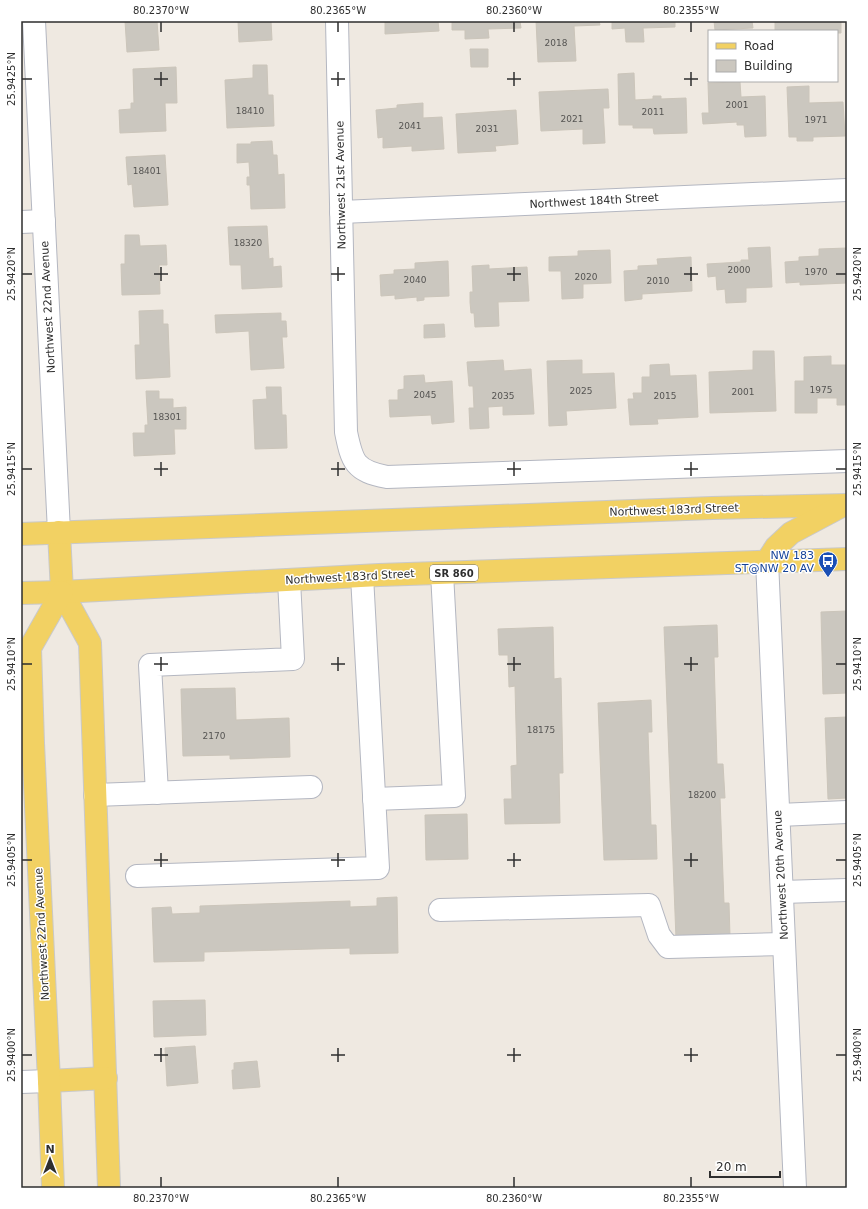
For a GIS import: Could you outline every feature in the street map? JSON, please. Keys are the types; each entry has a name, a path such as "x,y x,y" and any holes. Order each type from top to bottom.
{"main road":[{"name":"Northwest 183rd Street","path":"21,534 697,509 846,505"},
{"path":"767,561 776,546 790,533 846,505"},
{"name":"Northwest 22nd Avenue","path":"59,532 62,592 90,643 109,1188"},
{"name":"Northwest 183rd Street","path":"21,593 362,576 847,559"},
{"name":"Northwest 22nd Avenue","path":"52,1188 50,1081 26,696 30,648 62,592"},
{"path":"50,1081 106,1078"}],"street":[{"name":"Northwest 22nd Avenue","path":"34,21 59,532"},
{"name":"Northwest 21st Avenue","path":"337,21 346,432 350,451 359,467 373,474 387,477 847,461"},
{"name":"Northwest 184th Street","path":"341,212 847,190"},
{"path":"21,222 44,221"},
{"name":"Northwest 20th Avenue","path":"767,561 795,1188"},
{"path":"374,799 454,796 442,573"},
{"path":"137,876 378,868 362,576"},
{"path":"157,793 150,665 293,659 289,580"},
{"path":"95,794 311,788"},
{"path":"778,815 847,812"},
{"path":"782,892 847,890"},
{"path":"440,910 649,905 659,935 668,947 784,944"},
{"path":"21,1082 50,1081"}],"building":[{"path":"125,21 157,21 159,50 127,52"},
{"path":"238,21 271,21 272,40 239,42"},
{"path":"385,21 438,21 439,31 385,34"},
{"path":"452,21 520,21 521,28 488,29 489,38 465,39 465,30 452,30"},
{"path":"536,21 599,21 600,25 574,26 576,61 538,62"},
{"path":"612,21 675,21 675,27 643,28 644,42 626,42 625,28 612,29"},
{"path":"714,21 752,21 753,28 715,30"},
{"path":"775,21 841,21 841,33 838,33 838,30 775,30"},
{"path":"470,49 488,49 488,67 471,67"},
{"path":"253,65 267,65 268,95 273,95 274,126 227,128 225,80 253,78"},
{"path":"176,67 177,103 165,103 166,131 120,133 119,110 131,109 131,103 134,103 133,69"},
{"path":"634,73 635,100 653,99 653,96 661,96 661,99 686,98 687,133 654,134 653,128 633,128 633,125 619,125 618,74"},
{"path":"740,82 741,97 765,96 766,136 745,137 744,125 737,125 737,122 703,124 702,113 709,113 708,83"},
{"path":"809,86 809,103 843,102 845,136 813,137 813,141 797,141 797,137 789,137 787,87"},
{"path":"608,89 609,108 603,108 605,143 583,144 583,129 541,131 539,92"},
{"path":"423,103 423,118 442,117 444,149 412,151 412,146 383,148 383,137 378,138 376,110 397,108 397,105"},
{"path":"516,110 518,144 495,146 496,151 458,153 456,114"},
{"path":"272,141 273,155 277,155 278,175 284,174 285,208 251,209 250,185 247,185 247,177 250,177 249,162 237,163 237,144"},
{"path":"165,155 168,205 134,207 132,184 128,185 126,157"},
{"path":"267,226 269,259 273,258 273,267 281,266 282,287 242,289 241,265 230,265 228,227"},
{"path":"125,235 139,235 140,246 166,245 167,265 159,265 160,294 122,295 121,264 125,264"},
{"path":"770,247 772,287 746,288 746,302 726,303 725,289 717,290 716,276 708,277 707,264 741,262 741,260 749,260 748,248"},
{"path":"847,248 847,283 800,285 800,282 786,283 785,262 799,261 799,257 819,256 819,249"},
{"path":"610,250 611,283 583,284 583,298 562,299 561,271 549,271 549,257 578,256 578,251"},
{"path":"691,257 692,291 642,294 642,299 625,301 624,271 638,270 638,266 658,265 657,259"},
{"path":"448,261 449,296 424,297 424,300 417,301 417,297 395,299 395,295 381,296 380,275 394,274 394,270 415,269 415,263"},
{"path":"489,265 489,269 527,267 529,301 498,302 499,326 475,327 474,313 471,313 470,302 470,292 473,292 472,266"},
{"path":"163,310 163,324 168,324 170,377 136,379 135,345 140,345 139,311"},
{"path":"281,313 281,321 286,321 287,337 282,337 284,368 251,370 249,331 216,333 215,315"},
{"path":"444,324 445,337 424,338 424,325"},
{"path":"753,351 774,351 776,411 710,413 709,372 753,370"},
{"path":"831,356 831,365 847,365 847,405 837,405 837,398 817,398 817,413 795,413 795,381 804,381 804,357"},
{"path":"503,360 504,371 531,369 534,414 503,415 503,406 488,407 489,428 470,429 469,408 474,408 473,386 469,386 467,362"},
{"path":"582,360 582,374 614,373 616,408 566,411 567,425 549,426 547,361"},
{"path":"669,364 670,376 696,375 698,417 657,419 658,424 630,425 628,399 634,399 633,393 642,393 642,377 650,377 650,365"},
{"path":"424,375 425,383 452,381 454,422 432,424 431,415 390,417 389,400 398,400 398,390 404,389 404,376"},
{"path":"266,387 281,387 282,415 286,415 287,448 255,449 253,400 267,399"},
{"path":"146,391 159,391 159,399 173,399 173,408 186,407 186,429 174,429 175,454 134,456 133,433 145,433 145,425 148,425"},
{"path":"847,611 847,693 823,694 821,612"},
{"path":"717,625 718,657 714,657 717,764 723,764 725,798 720,798 724,903 729,903 730,937 676,939 664,627"},
{"path":"553,627 554,679 561,678 563,773 559,773 560,823 505,824 504,799 512,799 511,766 517,765 515,686 509,687 508,655 499,655 498,629"},
{"path":"235,688 236,720 289,718 290,757 230,759 230,755 183,756 181,689"},
{"path":"651,700 652,732 648,732 651,825 656,825 657,859 604,860 598,703"},
{"path":"847,717 847,798 828,799 825,718"},
{"path":"467,814 468,859 426,860 425,815"},
{"path":"397,897 398,953 350,954 350,948 204,952 204,961 154,962 152,908 171,907 172,914 200,913 200,906 350,901 350,907 377,906 377,898"},
{"path":"205,1000 206,1035 154,1037 153,1001"},
{"path":"195,1046 198,1083 167,1086 165,1048"},
{"path":"257,1061 260,1087 233,1089 232,1070 234,1070 234,1063"}],"place":[{"name":"NW 183 ST@NW 20 AV","path":"828,578"}]}
